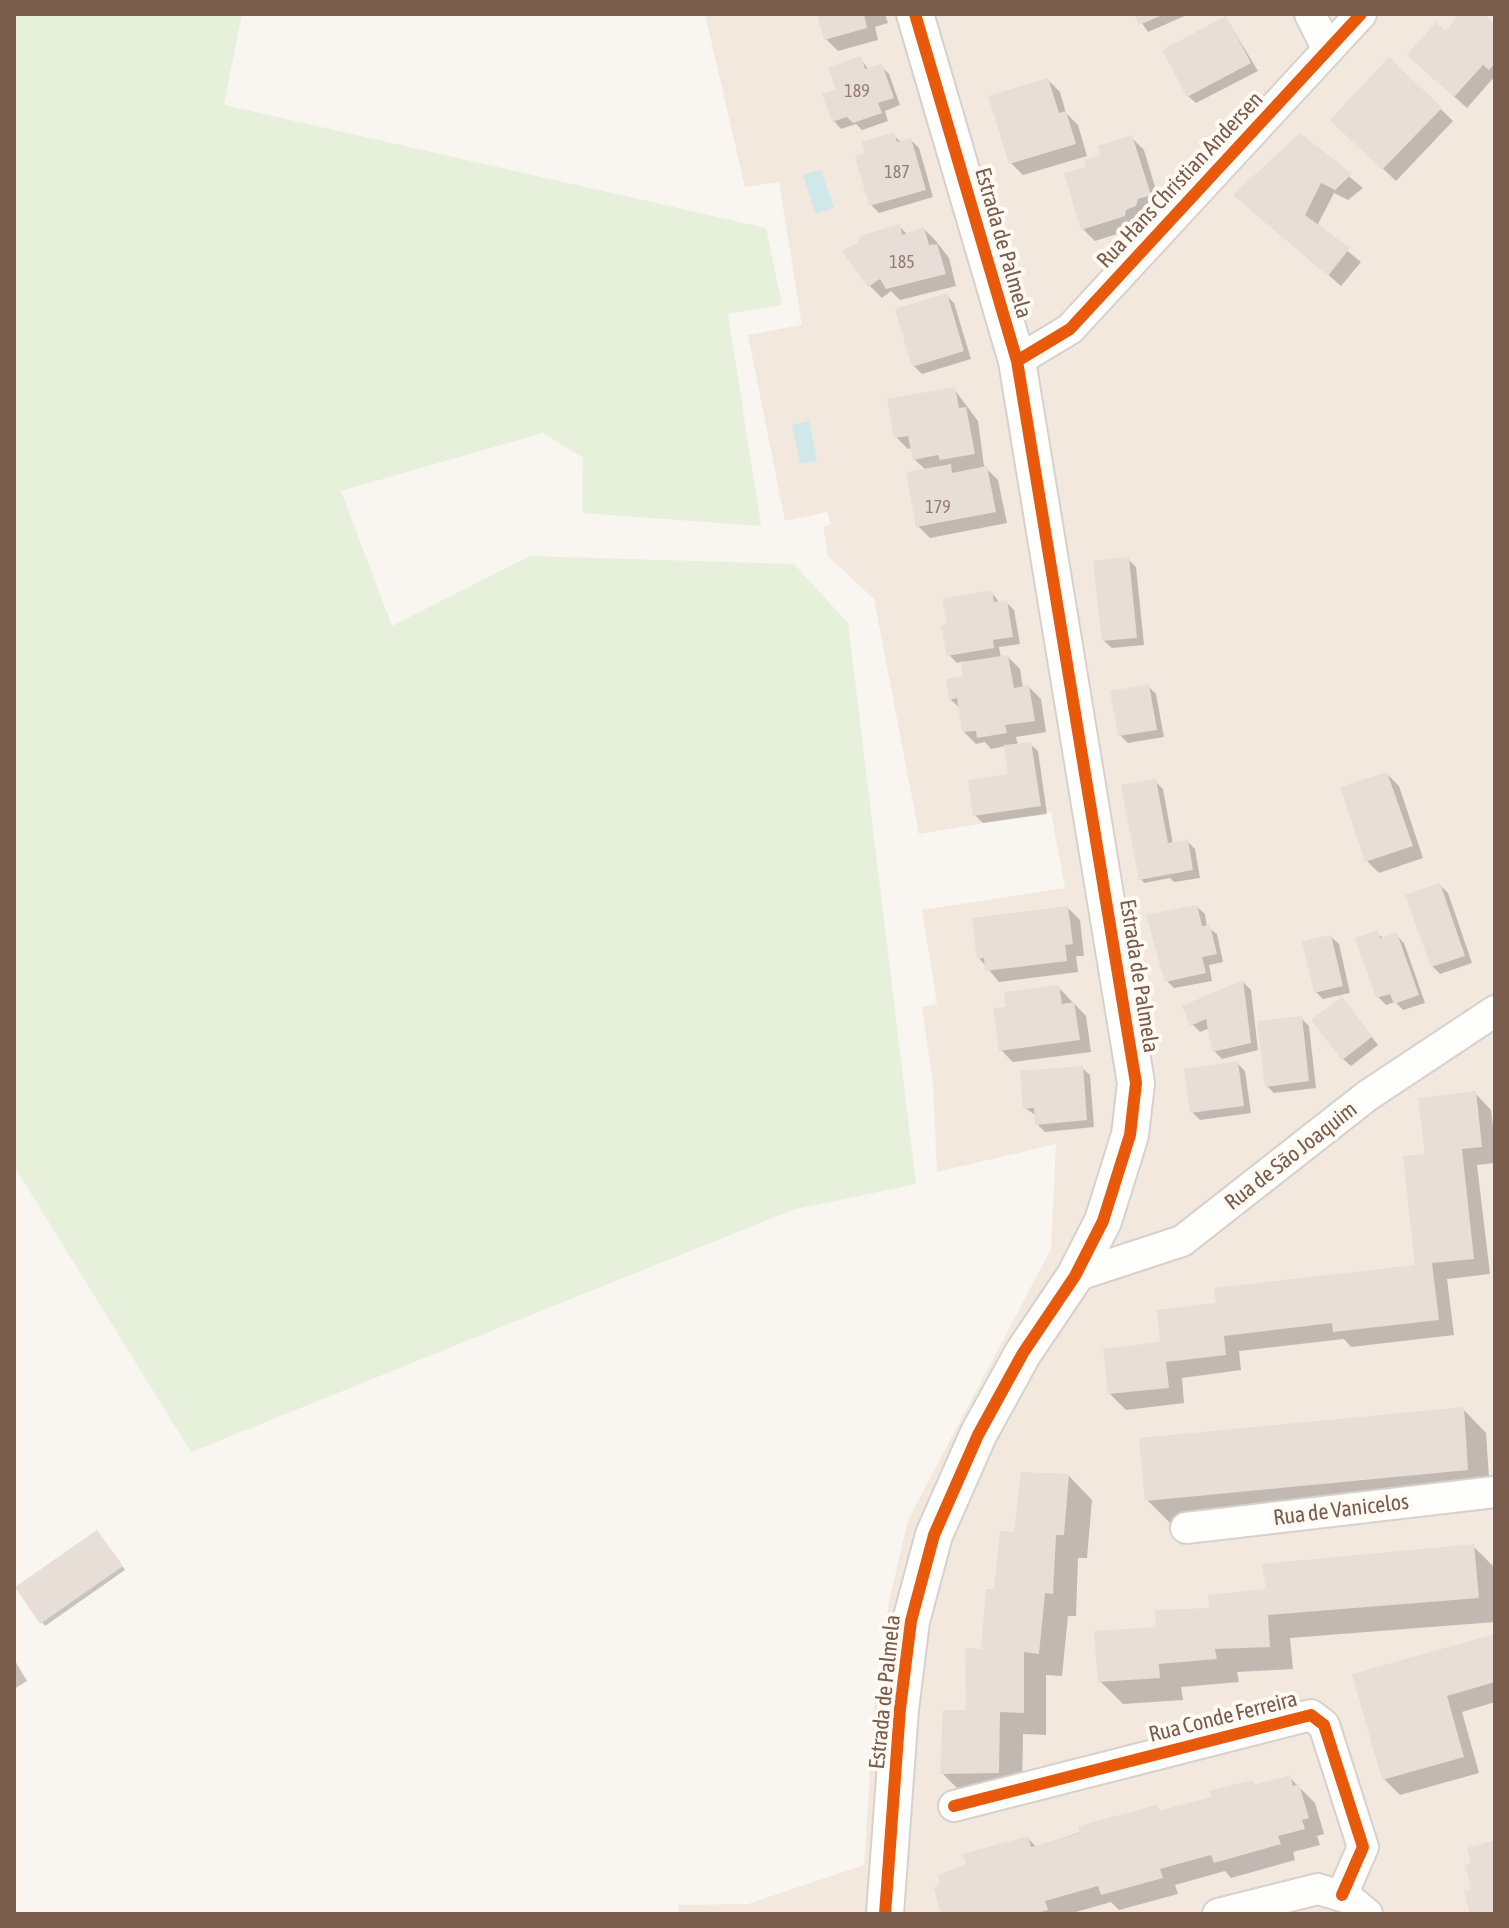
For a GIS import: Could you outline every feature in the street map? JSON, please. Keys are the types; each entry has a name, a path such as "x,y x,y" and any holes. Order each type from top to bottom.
{"street":[{"name":"Estrada de Palmela","path":"885,1914 900,1709 909,1636 934,1535 986,1422 1023,1353 1075,1276 1103,1221 1130,1135 1136,1083 1017,361 915,14"},
{"path":"1310,14 1328,50"},
{"name":"Rua Hans Christian Andersen","path":"1017,361 1070,329 1361,14"},
{"name":"Rua de São Joaquim","path":"1075,1276 1182,1241 1367,1096 1495,1011"},
{"name":"Rua de Vanicelos","path":"1186,1528 1495,1492"},
{"name":"Rua Conde Ferreira","path":"954,1806 1311,1715 1324,1725 1363,1847 1342,1895"},
{"path":"1218,1914 1310,1890 1327,1890 1342,1895 1367,1914"}],"shaded area":[{"path":"705,14 1495,14 1495,1914 678,1914 678,1905 748,1904 864,1865 874,1708 889,1602 908,1520 1051,1249 1056,1144 937,1172 933,1084 922,1007 937,1004 922,910 1065,888 1051,812 919,834 874,599 828,556 823,527 831,524 827,512 785,521 748,335 802,325 779,182 745,187"}],"green space":[{"path":"14,14 242,14 224,105 766,228 782,305 728,314 761,526 582,513 583,458 543,433 341,491 392,626 530,556 794,564 848,623 916,1184 792,1210 191,1452 14,1166"}],"water":[{"path":"821,170 834,208 815,214 803,175"},
{"path":"809,421 817,461 800,464 792,425"}],"building":[{"path":"817,14 864,14 867,28 824,40"},
{"path":"1134,14 1165,14 1139,25"},
{"path":"1460,14 1483,14 1495,24 1495,63 1489,70 1483,65 1454,97 1407,55 1436,22 1445,31"},
{"path":"1226,16 1251,63 1187,97 1162,50"},
{"path":"861,56 865,69 882,64 894,98 878,103 882,113 853,123 847,117 832,122 822,94 836,90 828,67"},
{"path":"1389,57 1442,108 1382,170 1330,120"},
{"path":"1048,78 1059,113 1066,111 1076,144 1009,164 988,96"},
{"path":"894,132 897,142 911,138 926,190 869,206 855,156 865,153 862,142"},
{"path":"1300,133 1352,174 1335,190 1321,183 1305,215 1350,248 1328,276 1233,195"},
{"path":"1132,135 1151,195 1138,199 1136,206 1126,210 1125,216 1081,230 1064,173 1086,167 1084,160 1100,155 1098,146"},
{"path":"900,224 902,235 924,227 929,245 937,244 946,274 886,289 880,279 868,287 842,251 857,243 861,236"},
{"path":"947,293 964,351 912,367 895,309"},
{"path":"955,387 959,408 966,407 975,454 940,460 938,455 913,460 908,436 894,438 887,399"},
{"path":"951,464 952,473 987,466 996,512 916,527 906,472"},
{"path":"1129,557 1137,638 1102,641 1093,561"},
{"path":"992,590 994,602 1007,600 1013,637 993,640 994,648 947,656 941,626 947,624 942,599"},
{"path":"1008,655 1014,688 1029,685 1035,721 1005,725 1007,733 977,738 976,731 962,732 957,698 949,700 946,679 963,676 961,662"},
{"path":"1149,684 1157,730 1118,736 1110,691"},
{"path":"1031,742 1041,806 973,816 968,780 1008,774 1004,745"},
{"path":"1387,772 1413,846 1365,862 1340,787"},
{"path":"1156,779 1168,843 1188,839 1193,870 1139,880 1121,785"},
{"path":"1440,883 1465,956 1431,967 1405,895"},
{"path":"1197,905 1202,926 1210,925 1217,954 1202,957 1206,973 1165,982 1146,915"},
{"path":"1068,906 1073,944 1065,945 1067,961 985,971 984,958 977,959 972,918"},
{"path":"1378,930 1380,938 1397,933 1419,995 1394,1004 1390,994 1376,998 1355,938"},
{"path":"1331,935 1343,986 1314,993 1302,941"},
{"path":"1243,980 1251,1043 1212,1052 1206,1019 1190,1026 1182,1006"},
{"path":"1059,985 1062,1004 1074,1002 1080,1040 999,1051 993,1008 1006,1007 1004,992"},
{"path":"1342,997 1372,1037 1342,1060 1311,1020"},
{"path":"1302,1016 1309,1081 1265,1087 1257,1021"},
{"path":"1238,1061 1244,1106 1190,1113 1184,1069"},
{"path":"1083,1066 1087,1120 1035,1125 1034,1108 1023,1109 1020,1071"},
{"path":"1476,1091 1482,1147 1462,1149 1474,1259 1432,1263 1439,1320 1333,1332 1332,1323 1224,1336 1226,1355 1166,1362 1169,1388 1108,1394 1103,1349 1160,1342 1157,1310 1216,1303 1214,1288 1415,1265 1403,1156 1425,1154 1418,1098"},
{"path":"1464,1407 1468,1470 1145,1501 1139,1438"},
{"path":"1021,1472 1069,1474 1064,1535 1056,1535 1053,1594 1045,1593 1039,1654 1024,1652 1024,1713 1000,1712 999,1773 940,1774 943,1710 966,1710 965,1648 981,1649 986,1589 994,1589 1000,1531 1014,1532"},
{"path":"97,1530 123,1566 40,1624 15,1587"},
{"path":"1474,1544 1479,1598 1268,1615 1270,1647 1215,1649 1217,1659 1159,1664 1160,1678 1098,1682 1094,1631 1156,1627 1155,1610 1209,1608 1208,1595 1266,1589 1262,1564"},
{"path":"1495,1634 1495,1682 1447,1696 1464,1757 1382,1780 1352,1674"},
{"path":"1290,1775 1293,1786 1299,1784 1309,1818 1302,1820 1305,1829 1278,1836 1281,1844 1214,1863 1211,1855 1160,1869 1163,1878 1101,1895 1098,1886 1045,1901 1048,1910 1032,1914 941,1914 934,1888 940,1883 938,1875 966,1864 963,1854 1028,1836 1031,1847 1080,1833 1078,1826 1157,1805 1159,1811 1211,1797 1209,1791 1252,1780 1254,1785"},
{"path":"1495,1840 1495,1914 1470,1914 1464,1891 1471,1889 1465,1865 1471,1863 1467,1848"}],"cycle path":[{"path":"885,1914 900,1709 911,1621 934,1535 978,1435 1023,1353 1075,1276 1103,1221 1130,1135 1136,1083 1017,361 915,14"},
{"path":"1017,361 1070,329 1361,14"},
{"path":"954,1806 1311,1715 1324,1725 1363,1847 1342,1895"}]}
